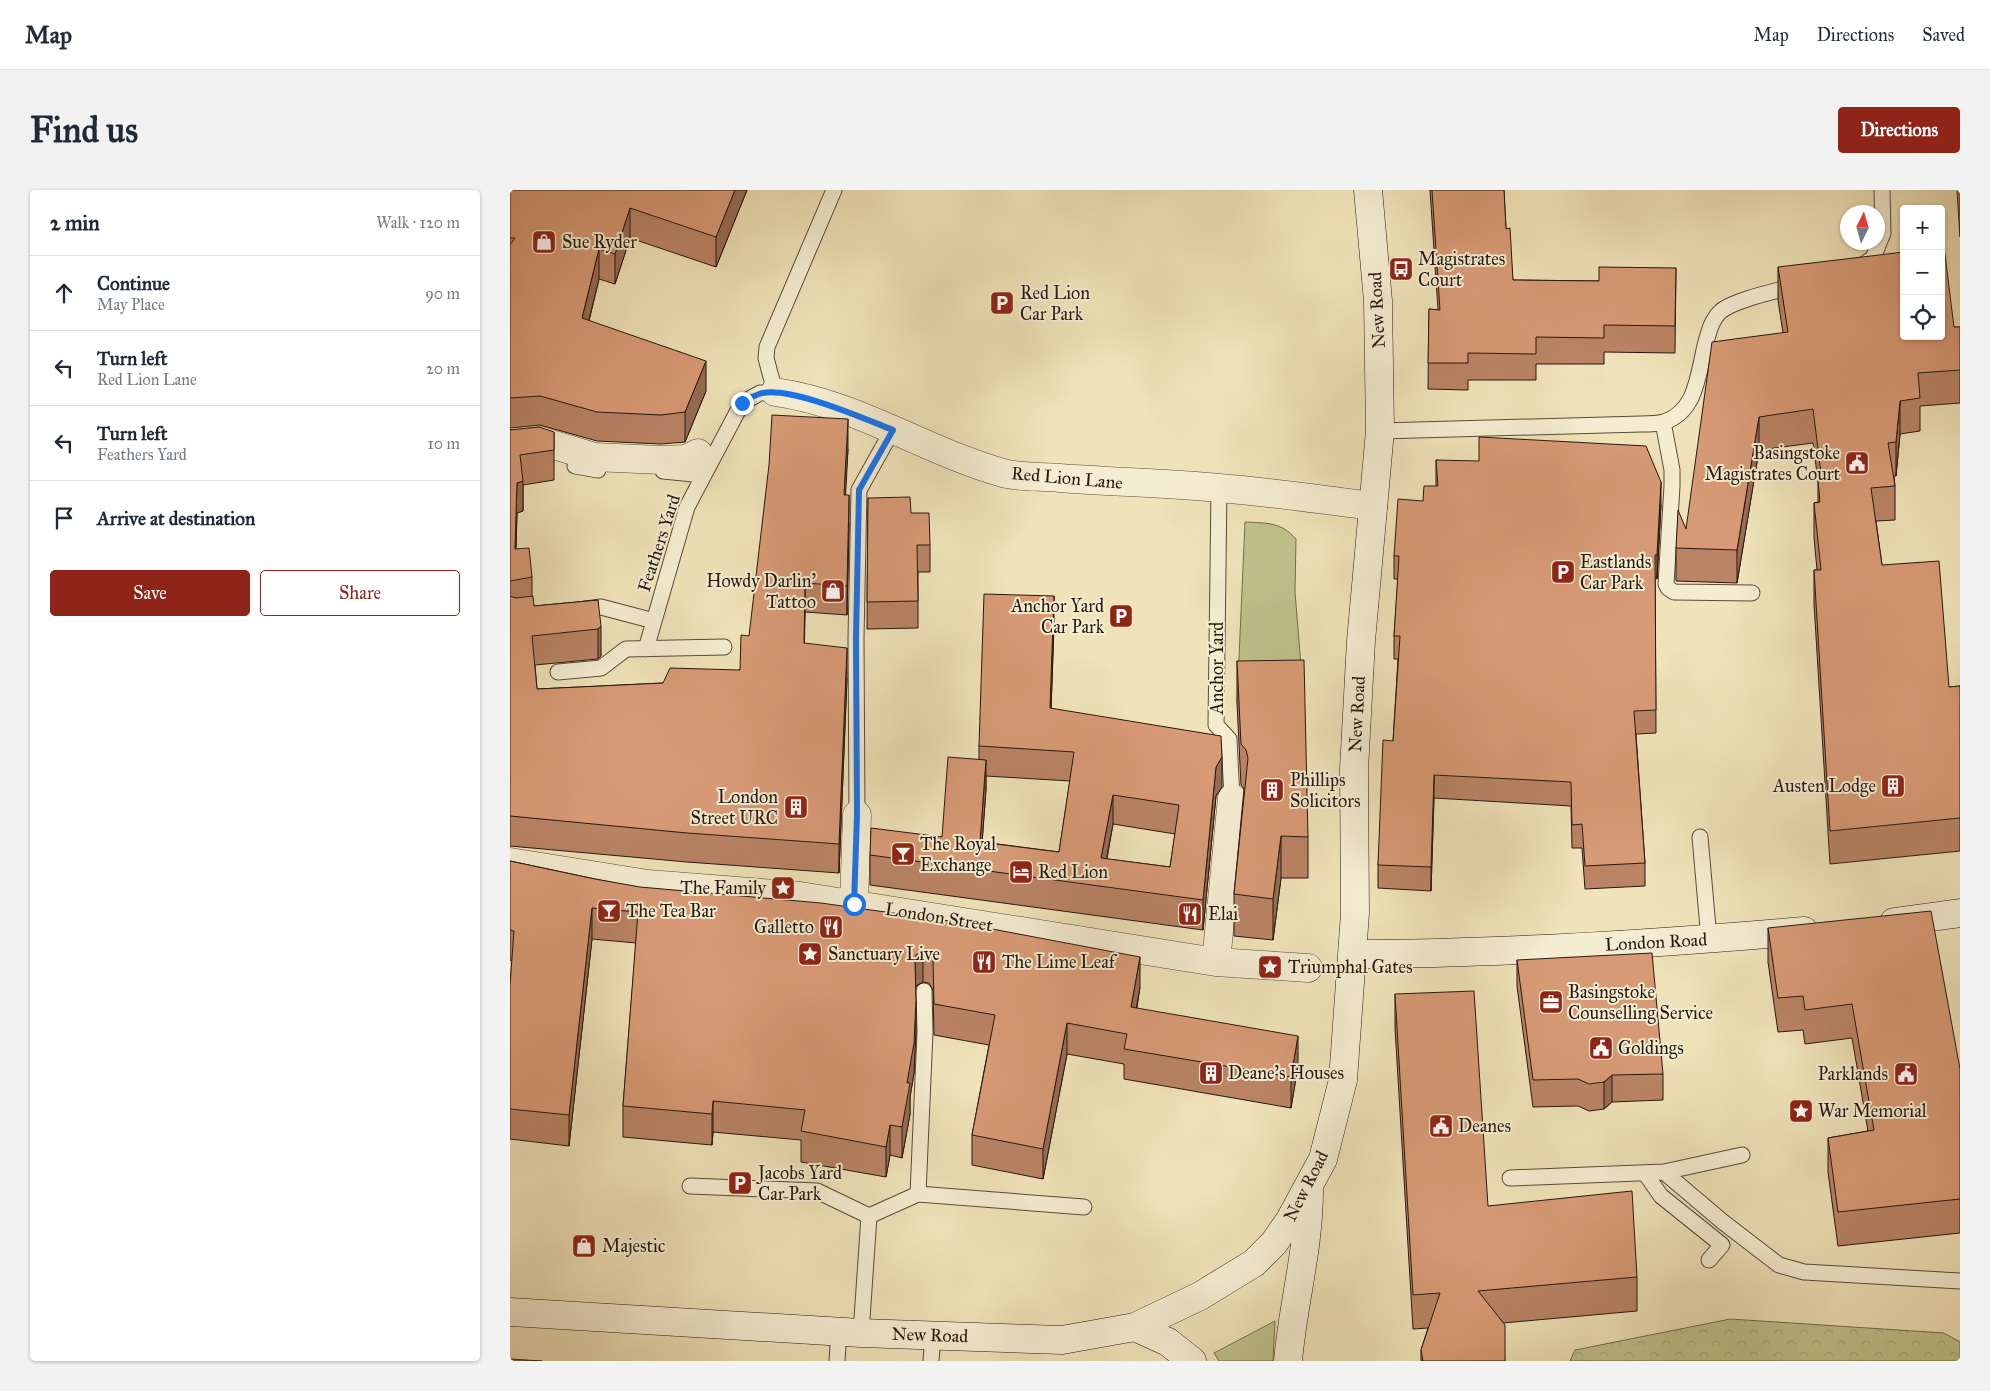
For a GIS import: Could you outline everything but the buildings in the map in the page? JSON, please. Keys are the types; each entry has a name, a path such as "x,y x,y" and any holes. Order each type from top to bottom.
{"street":[{"name":"New Road","path":"510,1312 850,1332 932,1348 1062,1340 1135,1327 1200,1296 1254,1263 1274,1243 1290,1220 1323,1159 1342,1080 1356,891 1354,769 1361,641 1380,431 1378,301 1368,190"},
{"name":"Red Lion Lane","path":"775,392 801,396 893,430 948,454 1005,474 1219,488 1373,506"},
{"path":"510,444 541,441 594,457 661,460 686,459 701,464"},
{"name":"Anchor Yard","path":"1216,962 1232,798"},
{"path":"854,904 857,815"},
{"name":"London Street","path":"510,862 648,884 800,896 1216,962 1308,968"},
{"path":"1869,926 1960,913"},
{"name":"London Road","path":"1352,954 1433,954 1709,939 1832,929"},
{"path":"1288,1361 1294,1307 1309,1220 1309,1187"},
{"path":"1135,1327 1168,1342 1192,1361"}],"lane":[{"path":"775,392 766,358 767,348 834,190"},
{"path":"1841,272 1860,267 1873,258 1879,247 1883,233 1882,190"},
{"path":"1380,431 1663,422 1681,414 1694,394 1709,332 1714,320 1722,311 1736,303 1812,281"},
{"name":"Feathers Yard","path":"646,649 701,464 742,403 760,393 775,392"},
{"path":"1663,422 1672,470 1666,584 1668,588 1674,592 1752,593"},
{"path":"857,815 856,638 859,490 893,430"},
{"path":"574,466 608,471 701,464"},
{"name":"Anchor Yard","path":"1219,488 1216,725 1229,739 1232,798"},
{"path":"563,612 601,607 654,621"},
{"path":"558,672 601,668 626,649 724,647"},
{"path":"1700,837 1709,939"},
{"path":"918,1194 924,991"},
{"path":"1510,1178 1664,1172 1742,1155"},
{"path":"1664,1172 1723,1222 1779,1265 1804,1272 1960,1281"},
{"path":"1645,1173 1661,1196 1722,1245 1709,1260"},
{"path":"690,1186 818,1191 870,1216"},
{"path":"870,1216 918,1194 1084,1207"},
{"path":"837,1361 850,1332 870,1216"}],"green space":[{"path":"1245,522 1267,523 1279,526 1296,539 1295,592 1304,702 1237,703"},
{"path":"1730,1319 1944,1333 1960,1342 1960,1361 1570,1361 1575,1350"},
{"path":"1275,1321 1273,1361 1219,1361 1214,1353"}],"place":[{"name":"Sue Ryder","path":"544,242"},
{"name":"Magistrates Court","path":"1401,269"},
{"name":"Red Lion Car Park","path":"1002,303"},
{"name":"Basingstoke Magistrates Court","path":"1857,463"},
{"name":"Eastlands Car Park","path":"1563,572"},
{"name":"Howdy Darlin' Tattoo","path":"833,591"},
{"name":"Anchor Yard Car Park","path":"1121,616"},
{"name":"Austen Lodge","path":"1893,786"},
{"name":"Phillips Solicitors","path":"1272,790"},
{"name":"London Street URC","path":"796,807"},
{"name":"The Royal Exchange","path":"903,854"},
{"name":"Red Lion","path":"1021,872"},
{"name":"The Family","path":"783,888"},
{"name":"The Tea Bar","path":"609,911"},
{"name":"Elai","path":"1190,914"},
{"name":"Galletto","path":"831,927"},
{"name":"Sanctuary Live","path":"810,954"},
{"name":"The Lime Leaf","path":"984,962"},
{"name":"Triumphal Gates","path":"1270,967"},
{"name":"Basingstoke Counselling Service","path":"1551,1002"},
{"name":"Goldings","path":"1601,1048"},
{"name":"Deane's Houses","path":"1211,1073"},
{"name":"Parklands","path":"1906,1074"},
{"name":"War Memorial","path":"1801,1111"},
{"name":"Deanes","path":"1441,1126"},
{"name":"Jacobs Yard Car Park","path":"740,1183"},
{"name":"Majestic","path":"584,1246"}],"route":[{"path":"742,403 760,393 775,392 801,396 893,430 859,490 856,638 857,815 854,904"}]}
